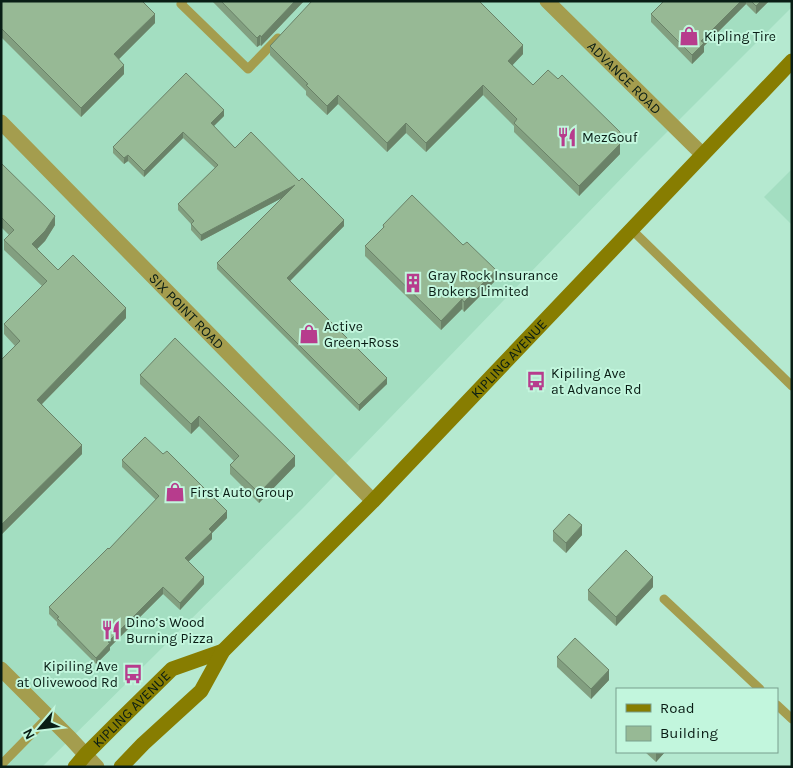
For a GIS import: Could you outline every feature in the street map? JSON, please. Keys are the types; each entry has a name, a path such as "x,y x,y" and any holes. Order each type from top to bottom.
{"main road":[{"name":"KIPLING AVENUE","path":"121,767 143,744 201,691 223,651 373,501 792,61"},
{"name":"KIPLING AVENUE","path":"75,767 172,670 223,651"}],"street":[{"name":"ADVANCE ROAD","path":"548,1 702,154"},
{"name":"SIX POINT ROAD","path":"1,122 373,501"},
{"path":"1,669 97,767"}],"lane":[{"path":"183,1 181,4 248,69 287,28"},
{"path":"632,229 792,386"},
{"path":"664,599 759,688"},
{"path":"778,706 792,719"},
{"path":"5,765 48,716"}],"shaded area":[{"path":"1,1 792,1 792,7 640,159 303,508 42,767 1,767"},
{"path":"792,169 792,225 764,197"}],"building":[{"path":"1,1 142,1 155,14 114,54 124,65 81,108 1,28"},
{"path":"221,1 295,1 261,37 260,35 257,38"},
{"path":"312,1 479,1 523,45 508,61 533,85 548,70 558,79 562,75 620,132 620,144 579,186 514,123 517,119 483,85 426,143 406,123 387,143 338,95 327,106 270,46"},
{"name":"Kipling Tire","path":"664,1 741,1 701,41 704,43 692,55 651,14"},
{"path":"751,1 761,1 756,6"},
{"path":"186,73 224,110 211,123 235,148 251,132 299,181 302,178 344,220 287,278 387,378 359,405 217,263 295,185 201,235 191,224 194,221 178,204 218,165 183,132 144,171 128,155 124,158 113,147"},
{"path":"1,163 55,216 45,231 32,244 58,270 73,255 126,308 37,400 82,445 1,525 1,360 20,341 4,324 47,281 4,240 14,230 1,217"},
{"path":"412,195 463,245 467,242 496,270 464,302 462,299 441,321 365,246"},
{"path":"175,338 295,456 259,493 230,465 239,456 199,416 191,424 140,375"},
{"path":"145,437 163,454 167,451 227,511 209,529 212,532 185,558 204,577 180,603 163,587 108,642 110,643 96,658 57,618 59,617 49,607 109,549 159,496 122,460"},
{"path":"569,514 582,525 566,543 553,531"},
{"path":"626,550 653,577 616,617 588,590"},
{"path":"575,638 609,670 591,689 557,657"}],"place":[{"name":"Kipling Tire","path":"689,36"},
{"name":"MezGouf","path":"567,137"},
{"name":"Gray Rock Insurance Brokers Limited","path":"413,283"},
{"name":"Active Green+Ross","path":"309,334"},
{"name":"Kipiling Ave at Advance Rd","path":"536,381"},
{"name":"First Auto Group","path":"175,492"},
{"name":"Dino’s Wood Burning Pizza","path":"111,630"},
{"name":"Kipiling Ave at Olivewood Rd","path":"133,674"}]}
